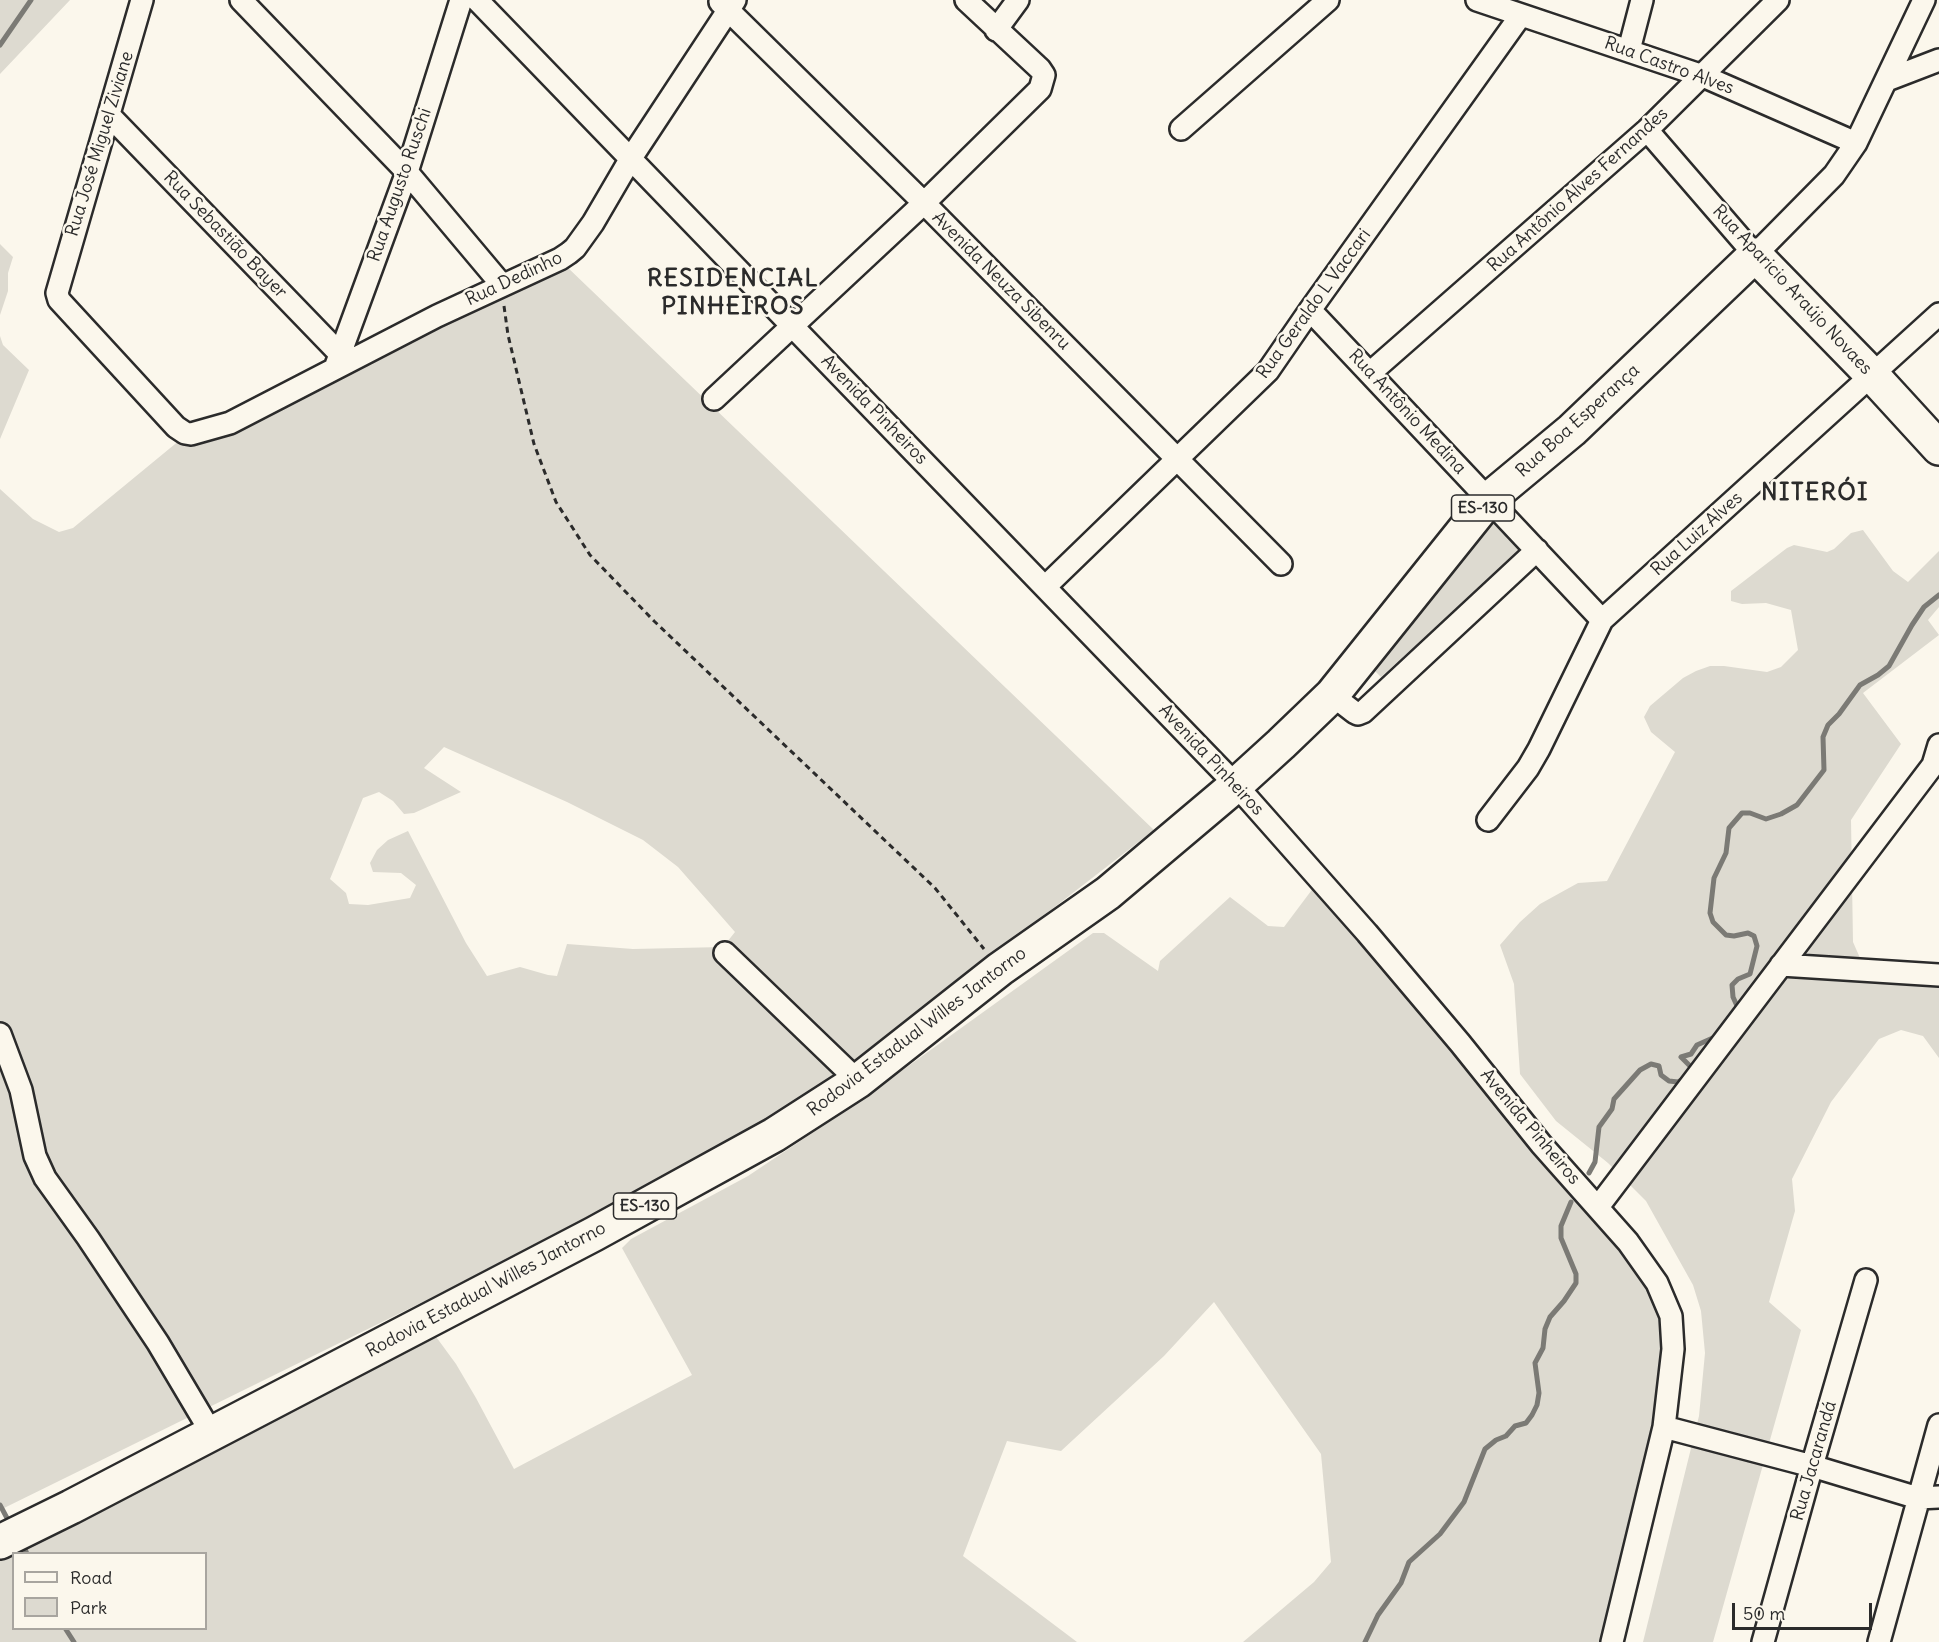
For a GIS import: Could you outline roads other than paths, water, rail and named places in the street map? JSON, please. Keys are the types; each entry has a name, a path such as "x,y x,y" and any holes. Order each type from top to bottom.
{"main road":[{"name":"Rua Aparicio Araújo Novaes","path":"1755,255 1939,447"},
{"name":"Rua Boa Esperança","path":"1236,785 1332,695 1489,499 1572,430 1755,255"},
{"name":"Rodovia Estadual Willes Jantorno","path":"0,1542 594,1234 774,1135 858,1081 1000,969 1108,893 1236,785"}],"street":[{"name":"Rua José Miguel Ziviane","path":"142,0 57,287 59,300 176,427 186,433"},
{"path":"241,0 407,172 502,285"},
{"name":"Rua Augusto Ruschi","path":"338,361 407,172 461,0"},
{"name":"Avenida Pinheiros","path":"477,0 1236,785 1367,933 1460,1043 1541,1144 1628,1242 1657,1283 1671,1316 1673,1349 1664,1427 1612,1642"},
{"path":"714,399 924,203 1041,89 1044,75 1040,69 966,0"},
{"path":"996,30 1018,0"},
{"path":"1181,129 1328,0"},
{"name":"Rua Castro Alves","path":"1480,0 1703,76 1856,143"},
{"path":"1629,50 1642,0"},
{"name":"Rua Antônio Alves Fernandes","path":"1370,374 1647,130 1778,0"},
{"name":"Rua Boa Esperança","path":"1755,255 1834,176 1856,143 1924,0"},
{"name":"Rua Dedinho","path":"186,433 199,432 230,423 338,361 560,259 575,248 593,223 727,4"},
{"name":"Avenida Neuza Sibenru","path":"727,4 1281,564"},
{"name":"Rua Geraldo L Vaccari","path":"1045,587 1268,371 1521,15"},
{"path":"1887,80 1939,60"},
{"name":"Rua Sebastião Bayer","path":"109,115 338,361"},
{"name":"Rua Aparicio Araújo Novaes","path":"1647,130 1755,255"},
{"name":"Rua Antônio Medina","path":"1310,310 1602,620"},
{"name":"Rua Luiz Alves","path":"1602,620 1939,314"},
{"path":"1332,695 1354,712 1358,714 1363,712 1537,550"},
{"path":"1488,820 1539,750 1602,620"},
{"path":"1598,1207 1937,761"},
{"path":"725,953 858,1081"},
{"path":"1782,965 1939,975"},
{"path":"0,1034 21,1090 35,1156 45,1178 158,1343 212,1434"},
{"name":"Rua Jacarandá","path":"1763,1642 1866,1280"},
{"path":"1879,1642 1939,1425"},
{"path":"1664,1427 1812,1466 1918,1498 1939,1497"}],"waterway":[{"path":"0,45 31,0"},
{"path":"1736,1012 1738,1008 1733,997 1732,985 1738,979 1750,974 1757,946 1754,936 1748,933 1726,935 1713,922 1710,913 1714,878 1726,853 1729,828 1742,813 1750,813 1766,819 1797,805 1824,770 1823,737 1828,725 1860,685 1889,666 1924,607 1939,595"},
{"path":"1589,1173 1595,1162 1599,1127 1612,1109 1614,1099 1640,1070 1651,1064 1659,1066 1661,1075 1669,1081 1678,1082 1687,1077 1691,1067 1681,1057 1691,1054 1697,1045 1715,1037"},
{"path":"1365,1642 1378,1615 1401,1583 1409,1562 1440,1534 1464,1502 1485,1449 1496,1440 1506,1436 1515,1426 1526,1423 1537,1405 1539,1393 1535,1363 1543,1348 1545,1329 1550,1317 1576,1283 1576,1274 1561,1238 1561,1226 1571,1202"},
{"path":"0,1505 8,1520"},
{"path":"66,1630 74,1642"}],"district":[{"name":"RESIDENCIAL PINHEIROS","path":"733,293"},
{"name":"NITERÓI","path":"1815,493"}]}
